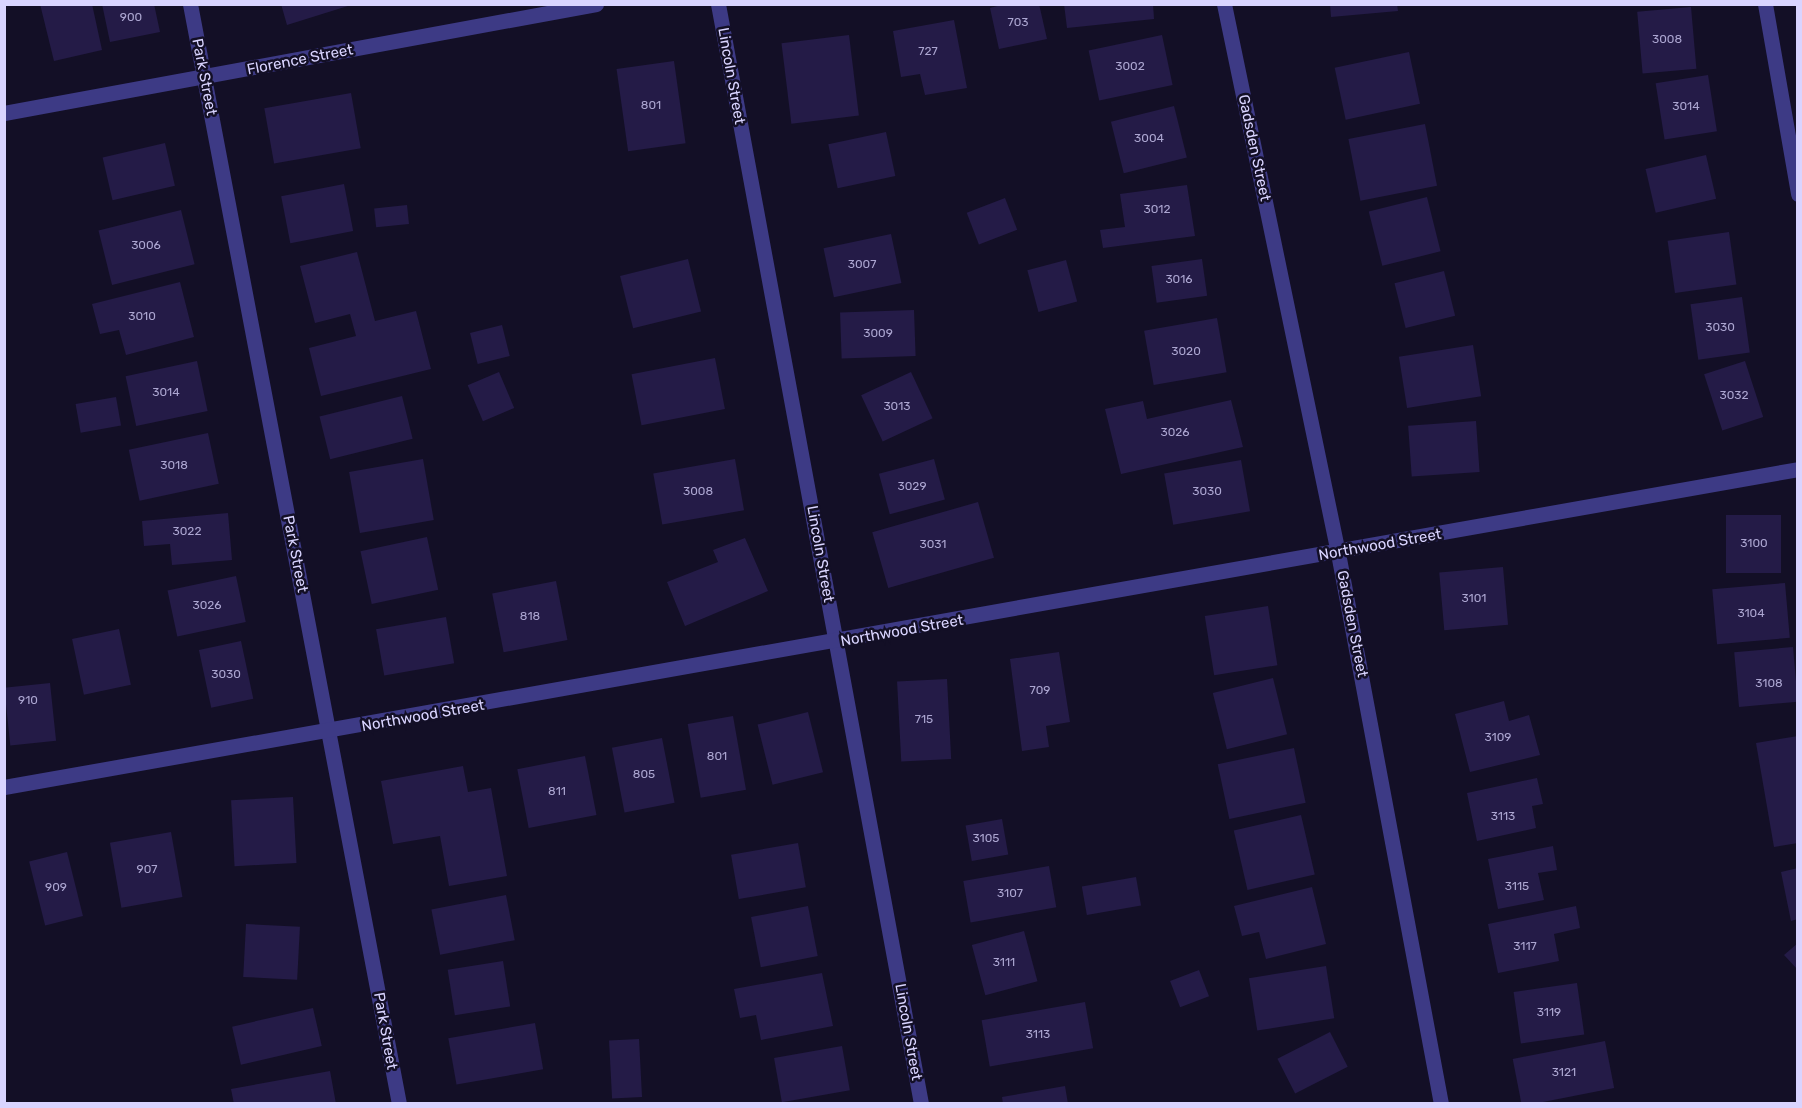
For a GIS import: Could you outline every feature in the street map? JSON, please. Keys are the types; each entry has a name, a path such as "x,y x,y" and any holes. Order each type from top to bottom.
{"street":[{"name":"Park Street","path":"190,4 399,1104"},
{"name":"Florence Street","path":"4,113 596,4"},
{"name":"Lincoln Street","path":"718,4 921,1104"},
{"name":"Gadsden Street","path":"1224,4 1338,553 1441,1104"},
{"path":"1765,4 1797,194"},
{"name":"Northwood Street","path":"4,788 1338,553 1797,469"}],"building":[{"path":"40,4 92,4 102,50 54,61"},
{"path":"102,4 154,4 160,32 110,42"},
{"path":"281,4 351,4 351,5 287,25"},
{"path":"1005,4 1039,4 1047,39 999,49 990,8"},
{"path":"1064,4 1153,4 1154,19 1067,28"},
{"path":"1330,4 1397,4 1398,11 1331,17"},
{"path":"1691,7 1696,69 1643,73 1637,12"},
{"path":"954,20 967,88 925,95 920,74 901,77 893,31"},
{"path":"849,35 859,115 791,124 782,43"},
{"path":"1162,35 1173,85 1099,100 1089,51"},
{"path":"1409,52 1420,104 1346,120 1335,68"},
{"path":"674,61 686,143 628,151 617,69"},
{"path":"1708,75 1717,131 1665,140 1656,83"},
{"path":"351,93 361,148 274,163 264,108"},
{"path":"1174,106 1187,157 1124,173 1111,122"},
{"path":"1425,124 1437,186 1360,201 1348,139"},
{"path":"886,132 895,176 838,188 828,144"},
{"path":"165,143 175,186 113,200 103,157"},
{"path":"1706,155 1716,199 1656,213 1646,169"},
{"path":"344,184 353,231 290,243 281,196"},
{"path":"1187,185 1195,236 1103,248 1100,230 1125,227 1120,194"},
{"path":"1427,197 1441,251 1382,266 1369,212"},
{"path":"1005,198 1017,230 979,244 967,213"},
{"path":"407,205 409,224 376,227 374,208"},
{"path":"181,210 195,264 112,285 99,231"},
{"path":"1729,232 1736,284 1675,293 1668,241"},
{"path":"891,234 901,283 834,297 824,248"},
{"path":"357,252 375,321 416,311 431,369 321,396 309,348 356,336 350,314 315,323 300,266"},
{"path":"688,259 701,311 633,328 620,276"},
{"path":"1202,259 1207,296 1157,303 1151,266"},
{"path":"1066,260 1077,302 1038,312 1027,270"},
{"path":"1444,271 1455,316 1406,328 1395,283"},
{"path":"180,282 194,337 126,355 119,330 100,334 92,304"},
{"path":"1742,297 1750,352 1698,360 1691,304"},
{"path":"914,310 916,356 842,359 840,313"},
{"path":"1217,318 1227,372 1154,385 1144,331"},
{"path":"502,325 510,356 478,364 470,333"},
{"path":"1473,345 1481,396 1407,408 1399,357"},
{"path":"715,358 725,409 641,425 632,374"},
{"path":"197,361 208,411 136,426 126,376"},
{"path":"1745,361 1763,417 1722,430 1704,374"},
{"path":"499,372 514,408 483,421 468,385"},
{"path":"911,372 933,418 883,441 861,395"},
{"path":"402,396 413,439 330,459 320,417"},
{"path":"116,397 121,426 81,433 76,404"},
{"path":"1231,400 1243,447 1121,474 1105,409 1143,401 1147,419"},
{"path":"1476,421 1480,472 1412,477 1408,426"},
{"path":"208,433 219,484 140,501 129,450"},
{"path":"423,459 434,520 360,533 349,472"},
{"path":"735,459 744,510 662,525 653,473"},
{"path":"934,459 945,500 890,514 879,474"},
{"path":"1241,460 1250,511 1173,525 1164,474"},
{"path":"978,502 994,558 888,588 872,532"},
{"path":"228,513 232,560 172,565 170,544 144,546 142,521"},
{"path":"1726,515 1781,515 1781,573 1726,573"},
{"path":"427,537 438,590 372,604 360,551"},
{"path":"745,538 768,591 685,626 667,582 718,562 713,550"},
{"path":"1503,567 1508,625 1444,630 1439,573"},
{"path":"236,576 246,622 177,637 168,591"},
{"path":"556,581 567,640 504,652 492,593"},
{"path":"1785,583 1790,638 1717,644 1712,589"},
{"path":"1268,606 1277,665 1214,675 1205,616"},
{"path":"446,617 454,663 384,676 376,629"},
{"path":"119,629 131,685 84,695 72,639"},
{"path":"241,641 253,699 211,708 199,650"},
{"path":"1793,647 1798,702 1739,707 1734,652"},
{"path":"1059,652 1070,722 1046,726 1049,747 1022,751 1010,659"},
{"path":"1273,678 1287,734 1227,749 1213,693"},
{"path":"947,679 951,759 901,762 897,682"},
{"path":"50,683 56,741 10,745 4,688"},
{"path":"1504,701 1509,721 1529,715 1540,755 1470,772 1455,714"},
{"path":"808,712 823,772 773,785 758,725"},
{"path":"733,716 746,790 701,798 688,724"},
{"path":"1798,736 1798,843 1774,847 1756,743"},
{"path":"662,738 675,803 625,813 612,748"},
{"path":"1294,748 1306,803 1229,819 1218,764"},
{"path":"585,756 596,815 529,828 517,769"},
{"path":"463,766 468,792 491,788 507,876 449,886 440,836 393,844 381,781"},
{"path":"1537,778 1543,804 1532,806 1536,828 1477,841 1467,793"},
{"path":"293,797 296,863 235,866 231,800"},
{"path":"1301,815 1315,874 1247,890 1234,831"},
{"path":"1002,819 1008,854 972,861 966,825"},
{"path":"171,832 182,897 121,908 110,843"},
{"path":"798,843 806,887 739,899 731,855"},
{"path":"1553,846 1557,870 1538,873 1544,900 1498,909 1488,859"},
{"path":"67,852 83,916 45,925 29,861"},
{"path":"1049,866 1056,907 971,922 963,881"},
{"path":"1798,868 1798,919 1791,921 1781,872"},
{"path":"1136,877 1141,906 1087,915 1082,887"},
{"path":"1312,887 1326,944 1266,959 1259,932 1242,936 1234,906"},
{"path":"506,895 515,940 440,955 431,910"},
{"path":"808,906 818,956 761,967 751,917"},
{"path":"1576,906 1580,928 1554,934 1559,961 1498,973 1488,924"},
{"path":"246,924 300,927 297,980 243,977"},
{"path":"1024,931 1037,981 985,995 972,945"},
{"path":"1798,943 1798,970 1784,955"},
{"path":"503,961 510,1006 455,1015 448,970"},
{"path":"1326,966 1334,1018 1257,1031 1249,978"},
{"path":"1199,970 1209,996 1180,1007 1170,981"},
{"path":"822,973 833,1026 761,1040 756,1015 740,1018 734,989"},
{"path":"1577,983 1584,1034 1521,1043 1514,992"},
{"path":"1085,1002 1093,1048 990,1067 982,1020"},
{"path":"313,1008 322,1046 241,1065 232,1027"},
{"path":"535,1023 543,1069 456,1085 448,1038"},
{"path":"1330,1032 1348,1067 1295,1094 1277,1059"},
{"path":"639,1039 642,1097 612,1098 609,1041"},
{"path":"1605,1041 1614,1088 1532,1104 1521,1104 1513,1059"},
{"path":"842,1046 850,1090 782,1102 774,1058"},
{"path":"330,1071 336,1104 234,1104 231,1089"},
{"path":"1065,1086 1068,1104 1003,1104 1002,1097"}]}
